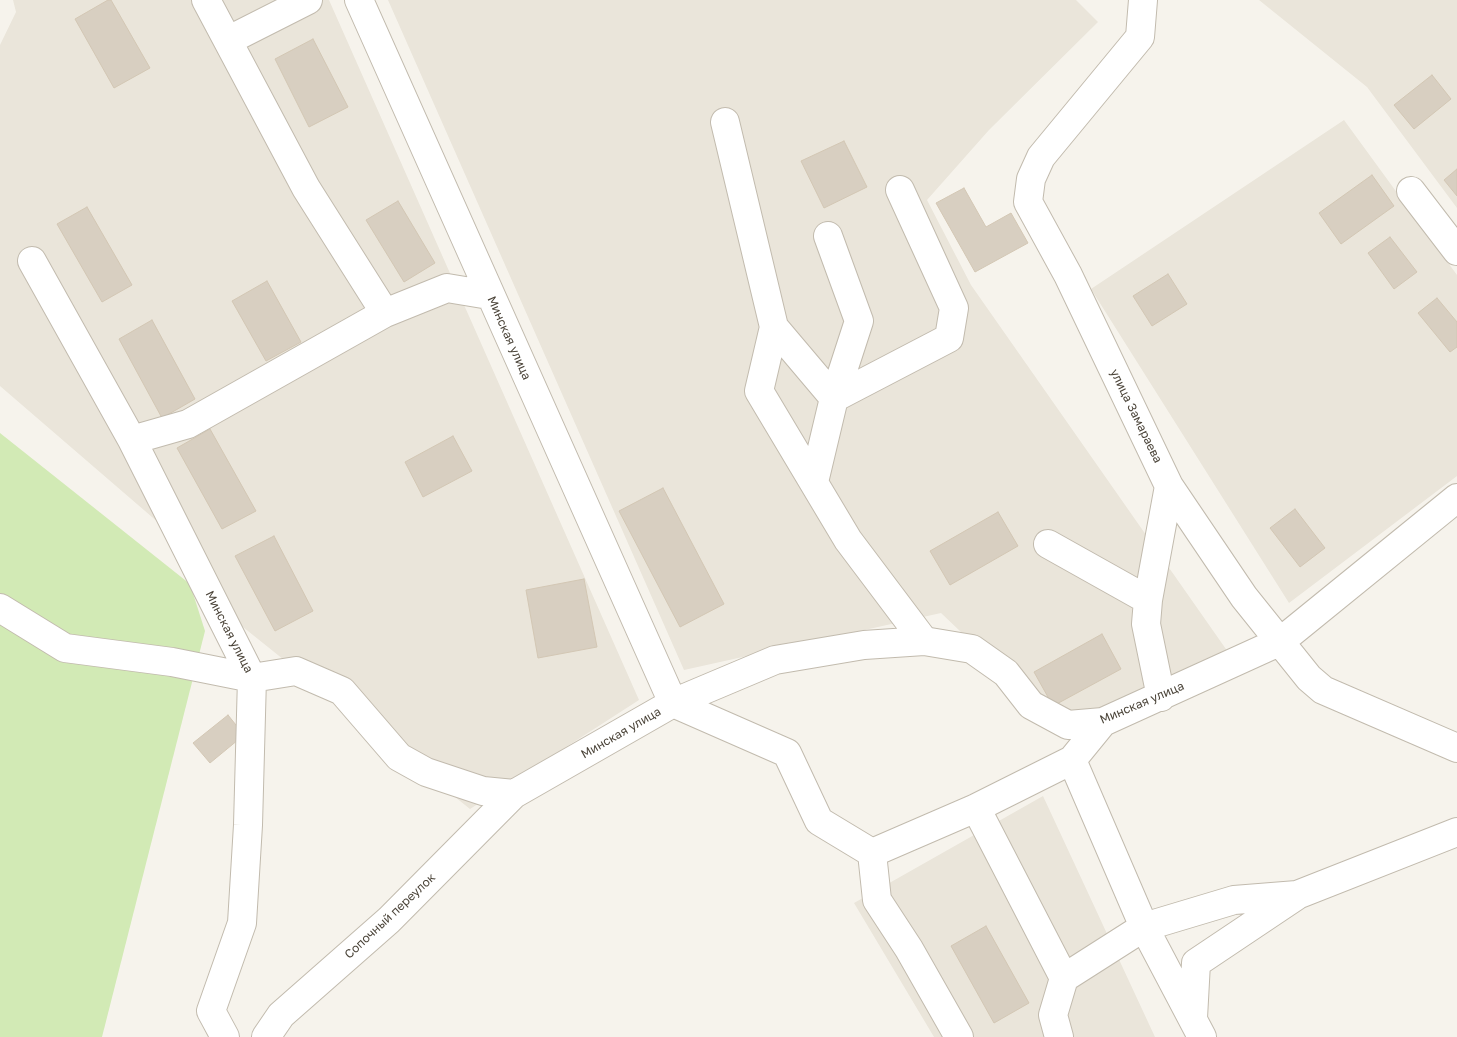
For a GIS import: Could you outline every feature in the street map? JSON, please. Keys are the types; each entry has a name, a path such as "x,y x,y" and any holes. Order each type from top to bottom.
{"street":[{"path":"206,0 229,40 306,188 385,313"},
{"path":"229,40 308,0"},
{"name":"Минская улица","path":"359,0 673,703"},
{"name":"улица Замараева","path":"1143,0 1140,37 1042,157 1031,179 1028,202 1068,275 1169,486 1233,582 1310,678 1322,690 1457,748"},
{"path":"725,122 774,327 759,391 848,540 924,641"},
{"path":"834,398 949,338 954,308 900,190"},
{"path":"1411,190 1457,251"},
{"path":"814,482 834,398 859,321 828,236"},
{"name":"Минская улица","path":"32,261 132,440 252,678 296,671 342,691 399,757 426,772 483,791 514,794 673,703 775,660 864,645 924,641 972,649 1006,673 1031,705 1068,724 1103,722 1281,641 1457,498"},
{"path":"132,440 188,424 385,313 447,288 489,294"},
{"path":"774,327 834,398"},
{"path":"1161,697 1146,624 1148,600 1169,486"},
{"path":"1048,544 1148,600"},
{"path":"0,608 65,648 172,662 252,678 248,825 242,924 211,1011 224,1037"},
{"path":"673,703 787,753 819,821 872,853"},
{"path":"872,853 976,808 1072,760 1103,722"},
{"path":"1072,760 1144,927 1197,1027"},
{"name":"Сопочный переулок","path":"266,1037 282,1015 389,920 514,794"},
{"path":"976,808 1064,978"},
{"path":"1197,1027 1196,963 1297,895 1457,832"},
{"path":"872,853 877,900 909,949 959,1037"},
{"path":"1060,1037 1053,1015 1064,978 1144,927 1234,900 1297,895"}],"shaded area":[{"path":"13,0 329,0 639,700 470,809 228,615 210,567 0,386 0,45 16,12"},
{"path":"388,0 1076,0 1098,22 989,130 927,200 971,285 1228,652 1062,728 941,613 684,670"},
{"path":"1259,0 1457,0 1457,208 1367,87"},
{"path":"1344,120 1457,275 1457,476 1289,603 1091,289"},
{"path":"1043,796 1155,1037 934,1037 854,903"}],"green space":[{"path":"0,433 190,584 205,631 102,1037 0,1037"}],"building":[{"path":"111,0 150,68 114,88 75,19"},
{"path":"313,39 348,107 309,127 275,59"},
{"path":"1432,75 1451,99 1414,129 1394,105"},
{"path":"844,141 867,187 824,208 801,161"},
{"path":"1457,169 1457,196 1444,180"},
{"path":"1372,175 1394,206 1341,244 1319,213"},
{"path":"964,188 986,227 1011,213 1028,243 975,272 936,203"},
{"path":"398,201 435,263 404,282 366,220"},
{"path":"87,207 132,285 102,302 57,224"},
{"path":"1390,237 1417,272 1394,289 1368,253"},
{"path":"1168,274 1187,304 1152,326 1133,296"},
{"path":"267,281 301,342 266,361 232,301"},
{"path":"1437,298 1457,322 1457,347 1450,352 1418,313"},
{"path":"152,320 195,399 162,418 119,339"},
{"path":"210,429 256,511 222,529 177,448"},
{"path":"453,436 472,471 423,497 405,462"},
{"path":"663,488 724,604 680,627 619,511"},
{"path":"1295,509 1325,548 1300,567 1270,528"},
{"path":"998,512 1018,546 950,585 930,551"},
{"path":"274,536 313,611 275,631 235,556"},
{"path":"584,579 597,647 538,658 526,590"},
{"path":"1102,634 1121,669 1053,706 1034,672"},
{"path":"228,715 244,735 210,763 193,743"},
{"path":"986,926 1029,1003 994,1023 951,946"}]}
